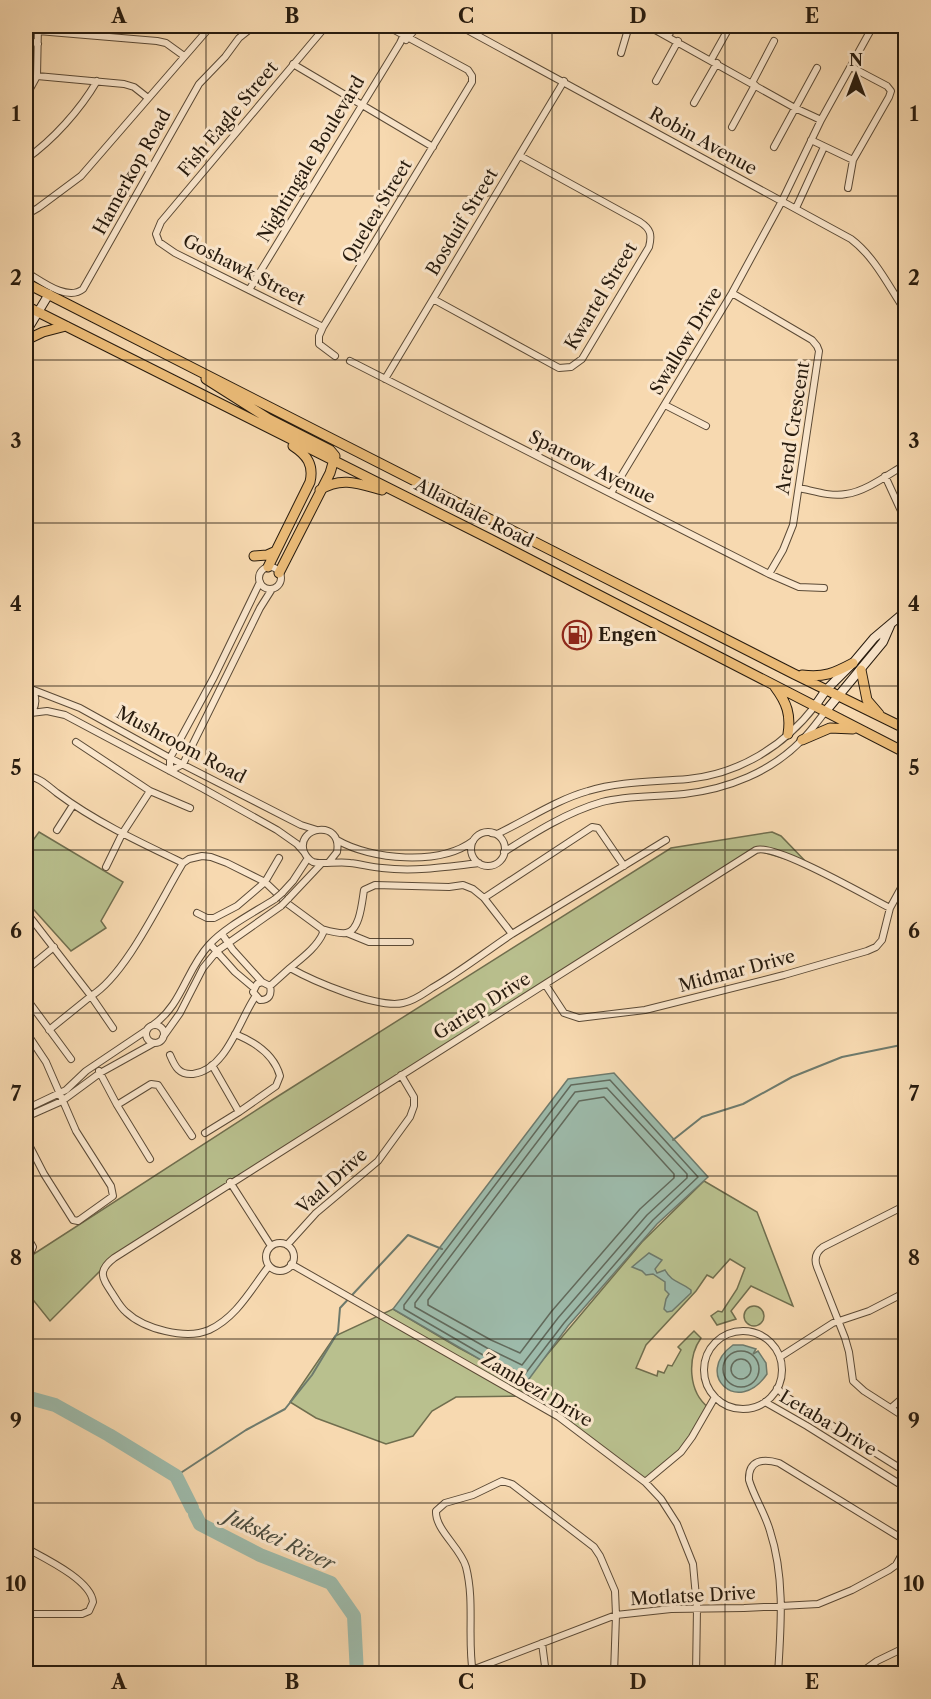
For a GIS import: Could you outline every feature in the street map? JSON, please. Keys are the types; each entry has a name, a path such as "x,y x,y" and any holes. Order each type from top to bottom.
{"main road":[{"name":"Allandale Road","path":"26,282 906,729"},
{"name":"Allandale Road","path":"26,306 906,753"},
{"path":"26,340 43,332 66,326"},
{"path":"182,362 251,409 330,450 335,456 279,573"},
{"path":"255,422 299,450 306,456 312,470 310,482 268,567"},
{"path":"319,491 331,484 347,482 404,496"},
{"path":"254,556 267,555 276,551"},
{"path":"794,674 817,677 832,674 853,663"},
{"path":"861,670 867,700 880,716"},
{"path":"773,685 782,696 789,712 788,735"},
{"path":"802,740 830,728 861,730"}],"street":[{"path":"26,215 81,176 211,26"},
{"name":"Hamerkop Road","path":"26,272 65,293 76,293 83,289 199,84 225,57 239,38 255,26"},
{"name":"Fish Eagle Street","path":"156,234 162,222 326,26"},
{"path":"387,26 406,36"},
{"name":"Nightingale Boulevard","path":"406,36 408,26"},
{"name":"Nightingale Boulevard","path":"249,290 400,43 418,26"},
{"name":"Robin Avenue","path":"460,26 860,245 906,312"},
{"path":"621,53 629,26"},
{"path":"650,26 795,108 821,120"},
{"path":"668,36 674,26"},
{"path":"694,103 730,26"},
{"name":"Swallow Drive","path":"611,493 732,293 782,201 821,120 873,26"},
{"path":"27,91 37,76 38,28 158,41 166,43 184,56"},
{"name":"Quelea Street","path":"323,327 471,85 472,76 468,70 406,36"},
{"path":"26,39 38,44"},
{"path":"656,81 678,41"},
{"path":"732,127 774,41"},
{"path":"293,64 433,147"},
{"path":"848,188 853,160 891,91 887,86 851,67"},
{"path":"774,147 817,68"},
{"path":"37,76 128,85 148,98"},
{"path":"26,159 46,143 68,120 97,81"},
{"name":"Bosduif Street","path":"385,379 564,81"},
{"path":"811,140 853,160"},
{"path":"796,208 824,147"},
{"name":"Kwartel Street","path":"433,299 559,368 571,367 582,358 649,247 649,229 520,156"},
{"name":"Goshawk Street","path":"156,234 159,242 165,248 323,327"},
{"name":"Arend Crescent","path":"732,293 812,340 817,346 819,360 790,534 769,574"},
{"path":"26,332 49,294"},
{"path":"323,327 319,336 319,344 335,356"},
{"name":"Sparrow Avenue","path":"350,361 769,574 799,587 824,588"},
{"path":"665,405 706,426"},
{"path":"799,488 837,495 847,494 862,490 906,464"},
{"path":"885,476 902,513"},
{"path":"268,567 279,573 280,583 272,589 260,608 183,764 171,771 170,758 214,677 260,582 261,572 268,567"},
{"path":"260,582 265,588 272,589"},
{"path":"26,1109 59,1094 147,1030 171,1009 197,961 210,944 275,899 293,881 306,855 304,840 309,834 317,830 328,831 337,840 359,851 376,855 410,857 450,853 463,849 479,835 497,834 589,790 622,784 690,779 728,771 764,753 788,735 874,638 906,611"},
{"path":"306,855 314,862 321,864 342,861 383,868 410,869 479,863 493,865 500,860 504,852 550,825 602,802 633,797 685,794 731,784 770,767 802,740 883,642 890,625"},
{"name":"Mushroom Road","path":"28,687 80,708 170,758 301,825 317,830"},
{"name":"Mushroom Road","path":"28,687 36,701 28,716"},
{"name":"Mushroom Road","path":"28,716 47,711 57,712 171,771 277,830 297,844 306,855"},
{"path":"76,742 150,791 190,808"},
{"path":"26,776 37,778 73,805 122,834 183,863"},
{"path":"106,867 122,834 150,791"},
{"path":"57,830 73,805"},
{"path":"484,898 592,827 598,828 624,866"},
{"path":"491,833 501,840 504,852"},
{"path":"329,862 337,852 337,840"},
{"path":"290,968 311,979 376,1001 402,1003 413,1000 455,975 512,934 666,840"},
{"path":"473,841 472,854 479,863"},
{"name":"Gariep Drive","path":"269,1266 249,1295 231,1314 207,1331 189,1334 166,1331 140,1321 127,1313 105,1281 103,1271 114,1258 230,1182 750,853 760,849 810,867 890,908"},
{"path":"49,1030 100,990 123,965 183,863 189,859 202,856 211,857 265,882 288,904 322,929 347,933 369,942 410,942"},
{"path":"197,912 207,918 220,917 237,906 265,882 279,858"},
{"path":"26,1117 62,1101 100,1073 159,1041 180,1013 203,968 217,951 281,906 321,864"},
{"name":"Midmar Drive","path":"545,984 564,1013 571,1017 601,1016 645,1010 784,975 867,951 876,947 882,940 890,908 906,879"},
{"path":"347,933 356,924 364,890 370,886 449,887 463,885 473,889 484,898 512,934"},
{"path":"26,912 113,1028"},
{"path":"270,986 306,955 321,938 322,929"},
{"path":"222,934 262,982 270,986 272,992 270,997 265,1000 255,997"},
{"path":"170,1055 176,1068 185,1074 199,1073 212,1065 224,1053 255,997 254,988 235,972 210,944"},
{"path":"26,970 54,947"},
{"path":"254,988 262,982"},
{"path":"26,998 71,1059"},
{"path":"153,1025 162,1028 163,1037"},
{"path":"147,1030 148,1040 154,1043"},
{"path":"26,1032 46,1062 76,1131 111,1186 113,1193 110,1200 78,1221 73,1220 44,1174 26,1138"},
{"path":"205,1133 279,1084 280,1076 273,1060 261,1047 235,1034"},
{"path":"96,1065 150,1159"},
{"path":"212,1065 239,1112"},
{"name":"Vaal Drive","path":"287,1245 322,1208 378,1161 410,1117 414,1097 401,1075"},
{"path":"117,1105 151,1084 158,1084 192,1136"},
{"path":"230,1182 271,1246"},
{"path":"906,1205 828,1245 818,1252 816,1264 839,1320 849,1352 853,1381 864,1391 906,1418"},
{"path":"26,1235 33,1247 26,1255"},
{"path":"277,1243 287,1245 293,1254 288,1268 278,1271 269,1266 266,1254 271,1246 277,1243"},
{"name":"Zambezi Drive","path":"291,1264 559,1417 645,1482 666,1506 681,1534 694,1572 697,1608 696,1674"},
{"path":"780,1357 839,1320 869,1311 906,1292"},
{"path":"735,1331 756,1333 773,1345 780,1357 782,1367 777,1388 765,1402 748,1408 739,1408 722,1403 707,1386 704,1372 705,1358 722,1336 735,1331"},
{"name":"Letaba Drive","path":"777,1388 791,1400 906,1472"},
{"path":"891,1408 906,1395"},
{"path":"645,1482 681,1452 715,1397"},
{"name":"Letaba Drive","path":"765,1402 906,1488"},
{"path":"778,1674 781,1607 778,1564 770,1531 749,1480 749,1470 756,1462 771,1460 779,1463 906,1541"},
{"path":"473,1672 470,1597 466,1567 460,1553 437,1521 436,1511 442,1504 476,1494 499,1481 509,1482 598,1552 615,1591 614,1674"},
{"name":"Motlatse Drive","path":"473,1672 616,1615 697,1608 818,1604 852,1590 893,1568 906,1547"},
{"path":"26,1548 79,1580 91,1592 93,1602 89,1611 82,1614 26,1614"},
{"path":"542,1643 546,1674"},
{"path":"859,1674 877,1661 906,1647"}],"green space":[{"path":"39,832 123,882 101,921 106,928 71,951 26,901 26,850"},
{"path":"772,832 781,836 810,866 755,850 107,1264 50,1321 26,1291 26,1259 272,1100 671,848"},
{"path":"704,1181 757,1212 793,1306 751,1286 731,1311 736,1319 717,1325 711,1316 718,1311 722,1312 737,1289 745,1268 730,1259 713,1278 707,1275 696,1291 646,1345 636,1368 657,1376 658,1371 664,1373 668,1365 672,1366 681,1350 678,1347 694,1331 701,1338 693,1355 692,1374 697,1393 709,1408 689,1443 645,1482 561,1419 521,1396 456,1397 432,1411 413,1436 386,1444 316,1418 290,1402 335,1336 393,1309 459,1348 524,1382 642,1242"},
{"path":"754,1306 761,1309 764,1316 761,1323 754,1326 747,1323 744,1316 747,1309"}],"water":[{"path":"614,1073 708,1177 657,1224 568,1326 526,1383 393,1309 568,1079"},
{"path":"649,1253 662,1260 655,1269 657,1273 665,1270 673,1280 691,1290 691,1293 672,1311 667,1312 664,1309 669,1294 665,1290 665,1282 653,1274 646,1275 632,1267"},
{"path":"733,1345 756,1349 753,1354 758,1351 766,1363 767,1374 756,1386 744,1392 733,1391 724,1386 719,1378 717,1368 722,1356"}],"waterway":[{"path":"673,1140 702,1117 743,1104 792,1077 842,1057 906,1044"},
{"path":"176,1476 246,1430 285,1409 312,1375 338,1332 340,1308 408,1235 442,1249"},
{"name":"Jukskei River","path":"26,1397 55,1405 176,1476 192,1508"},
{"name":"Jukskei River","path":"195,1514 200,1524 260,1555 331,1583 354,1616 357,1674"}],"place":[{"name":"Engen","path":"577,635"}]}
